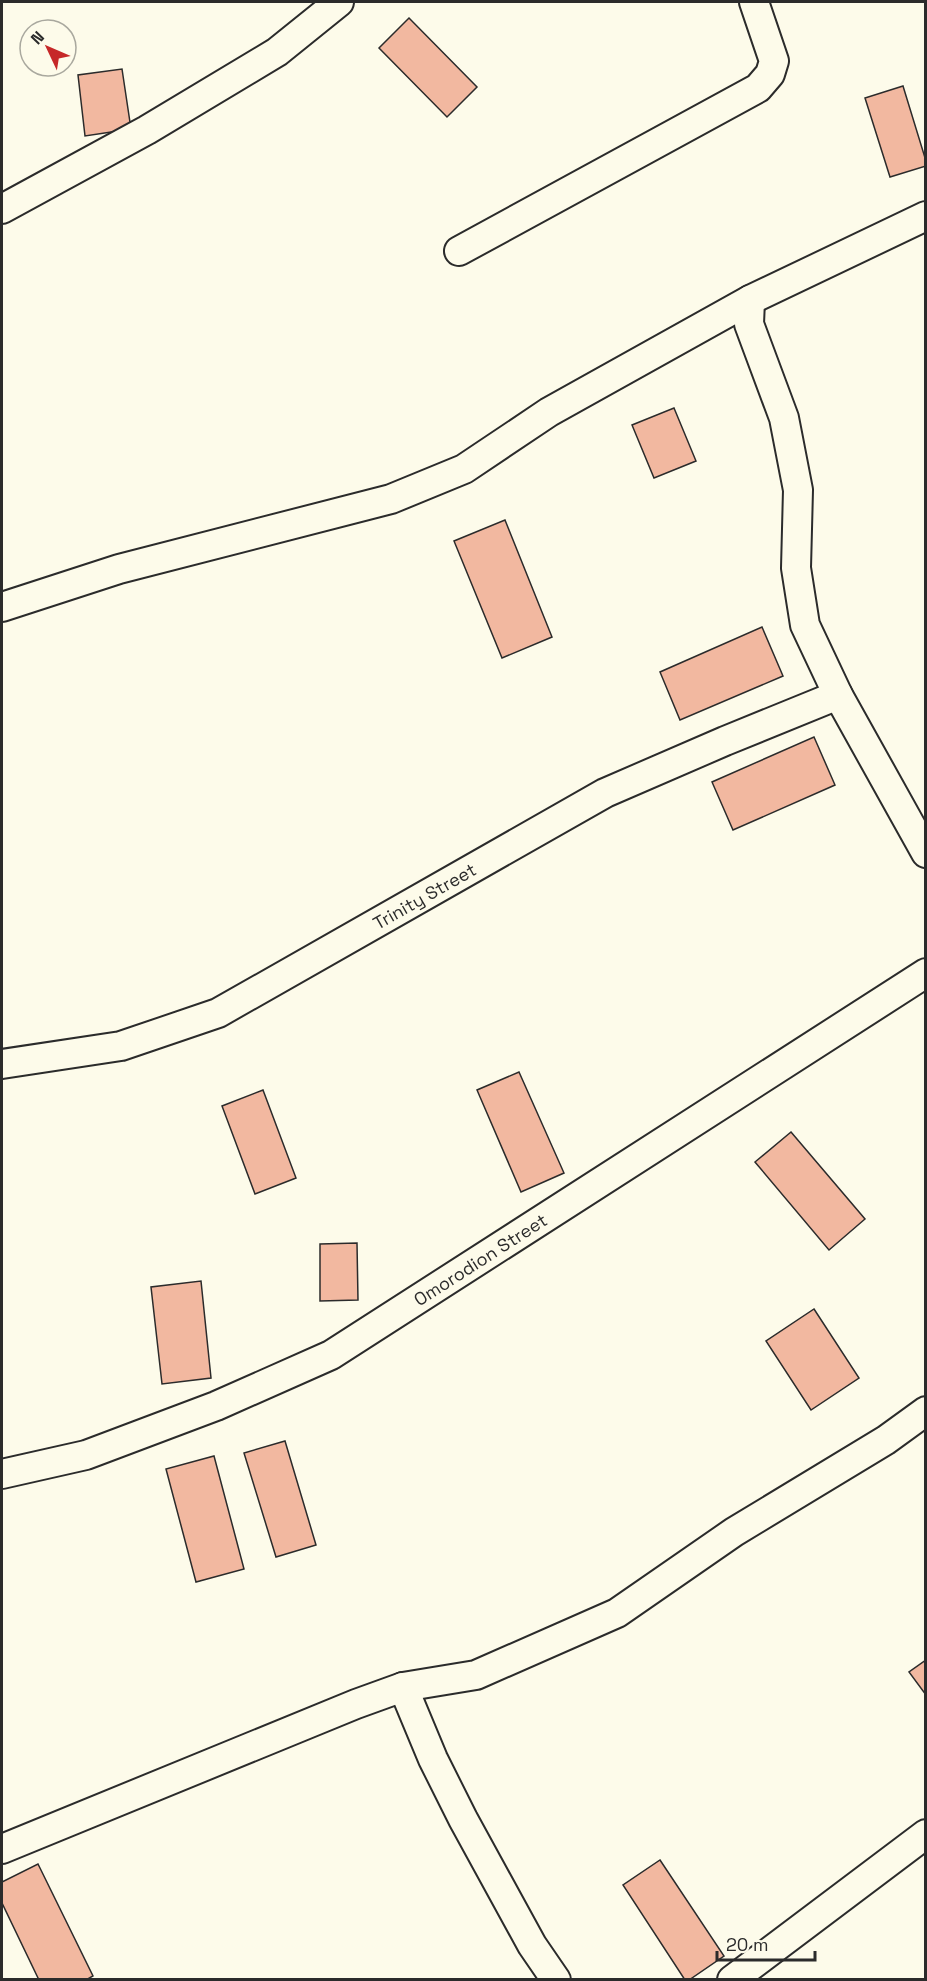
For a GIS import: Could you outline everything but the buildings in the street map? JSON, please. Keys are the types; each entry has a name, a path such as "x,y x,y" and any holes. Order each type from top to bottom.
{"street":[{"path":"2,209 147,130 277,52 339,2"},
{"path":"459,251 758,88 770,74 774,61 754,2"},
{"path":"2,607 120,569 391,499 464,469 549,412 750,300 926,216"},
{"path":"750,300 749,324 784,418 798,490 796,567 805,625 838,695 926,853"},
{"name":"Trinity Street","path":"2,1065 121,1046 218,1013 605,793 838,695"},
{"name":"Omorodion Street","path":"2,1474 87,1455 216,1406 331,1355 926,973"},
{"path":"2,1849 356,1704 403,1687 476,1675 617,1613 734,1532 886,1440 926,1411"},
{"path":"403,1687 433,1759 463,1819 532,1945 556,1980"},
{"path":"732,1980 926,1834"}]}
